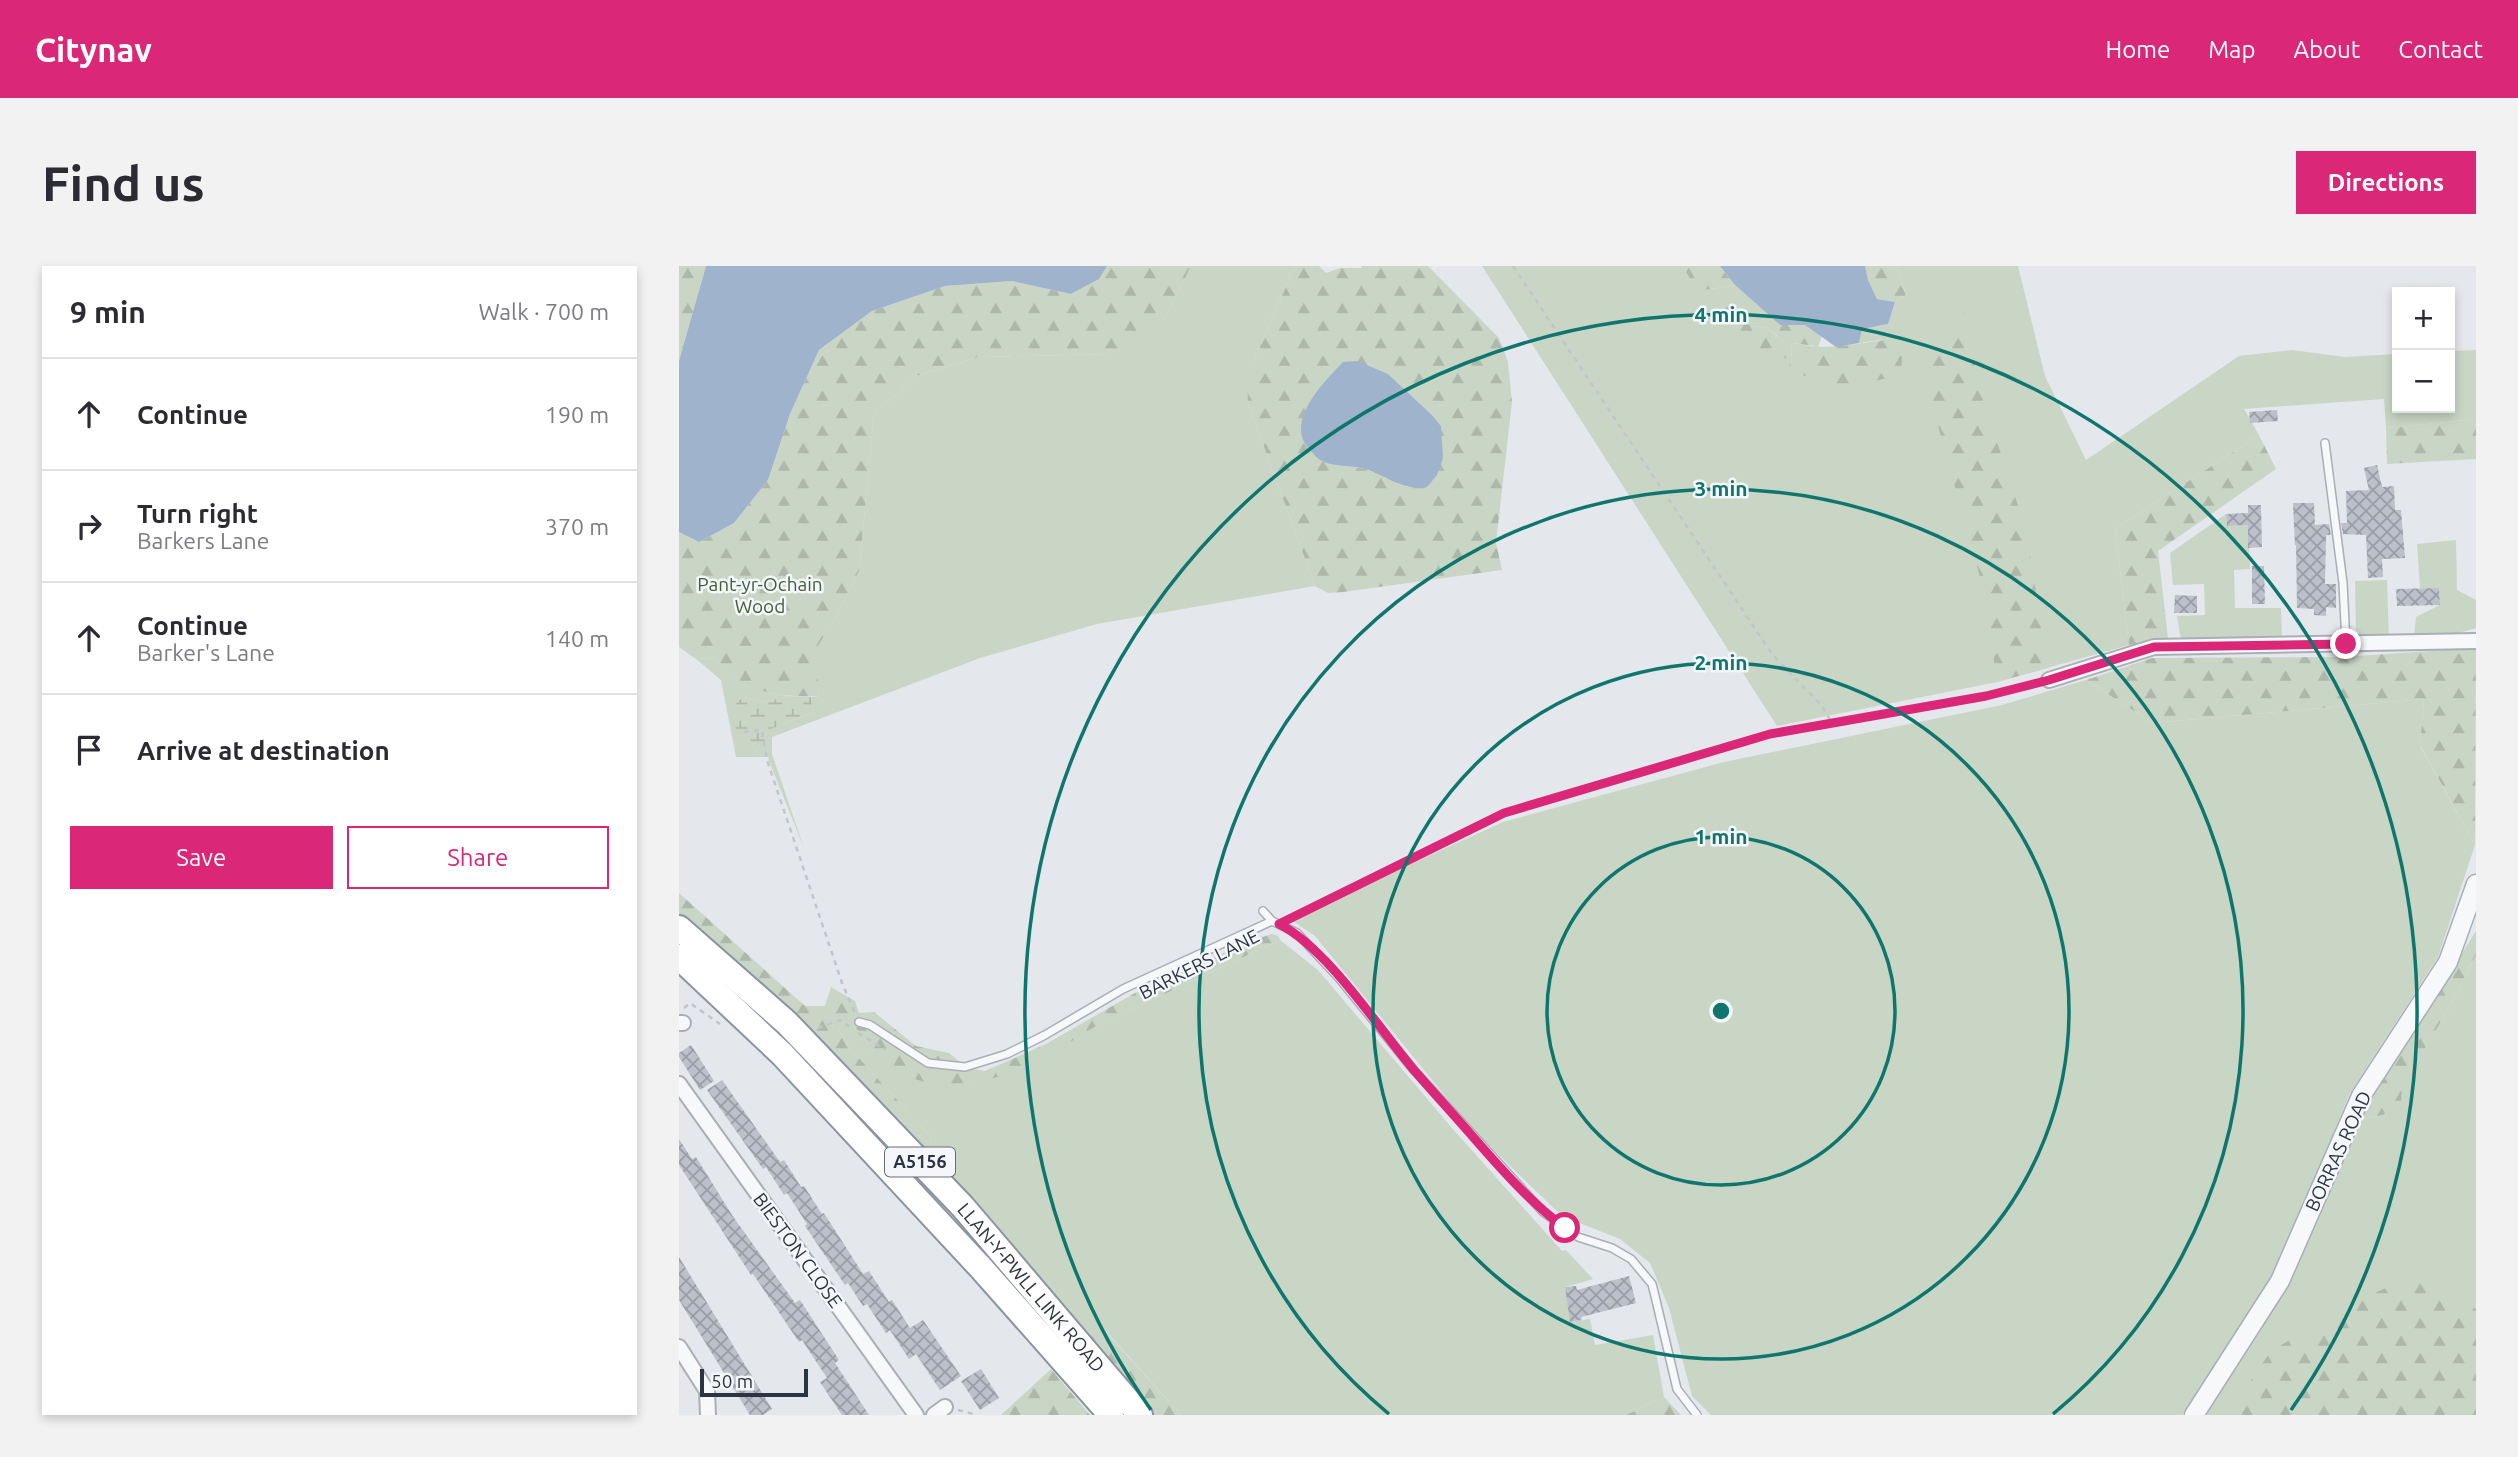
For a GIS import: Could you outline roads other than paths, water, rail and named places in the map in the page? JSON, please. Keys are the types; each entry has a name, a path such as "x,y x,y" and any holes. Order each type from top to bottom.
{"highway":[{"name":"LLAN-Y-PWLL LINK ROAD","path":"679,928 799,1035 963,1207 1140,1415"},
{"name":"LLAN-Y-PWLL LINK ROAD","path":"679,957 800,1074 982,1269 1111,1415"}],"street":[{"path":"2049,680 2154,647 2476,642"},
{"name":"BORRAS ROAD","path":"2194,1415 2280,1281 2361,1096 2448,962 2476,884"},
{"name":"BIESTON CLOSE","path":"679,1084 916,1415"},
{"path":"679,1347 706,1391 708,1415"}],"lane":[{"path":"2325,443 2343,583 2346,644"},
{"path":"1263,911 1276,922 1297,933 1339,978 1413,1069 1543,1212 1578,1237 1624,1253 1646,1275 1652,1284 1677,1389 1697,1415"},
{"path":"859,1022 870,1025 928,1063 965,1067 1007,1054 1123,989 1276,922"}],"water":[{"path":"706,266 1107,266 1099,279 1071,294 1012,281 945,286 872,311 819,350 790,414 768,480 734,523 699,542 679,532 679,361"},
{"path":"1720,266 1865,266 1877,299 1895,302 1888,324 1862,329 1859,343 1836,347 1805,325 1780,325 1735,285"},
{"path":"1357,361 1388,374 1441,426 1443,458 1437,475 1427,487 1411,487 1365,469 1327,463 1310,450 1303,439 1301,427 1304,415 1317,391 1343,362"}],"park label":[{"name":"Pant-yr-Ochain Wood","path":"760,595"}]}
